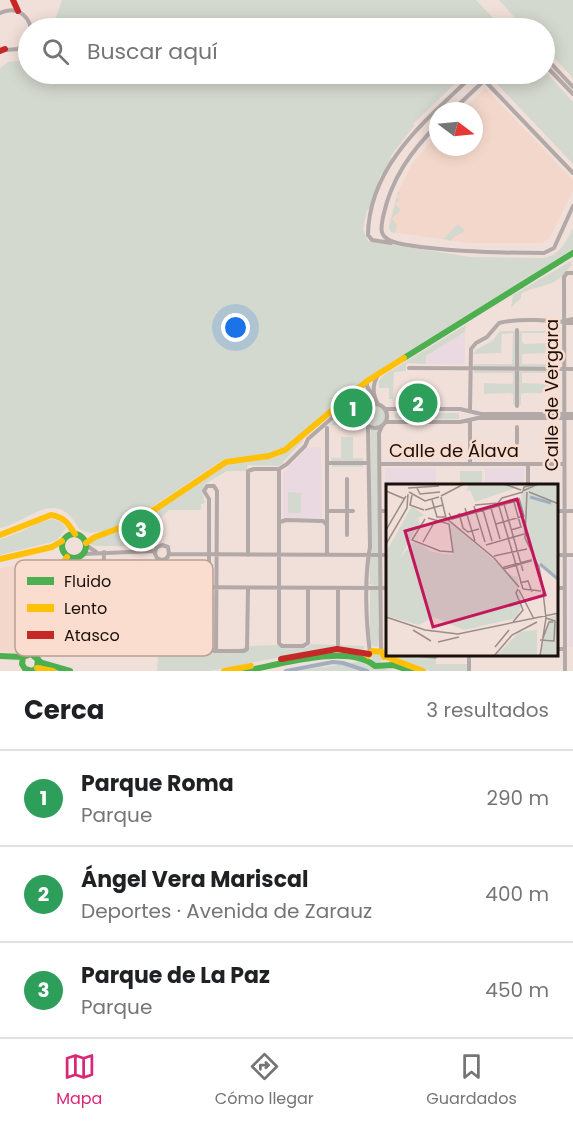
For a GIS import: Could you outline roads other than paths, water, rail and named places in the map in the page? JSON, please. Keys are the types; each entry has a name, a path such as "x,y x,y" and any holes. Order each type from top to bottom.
{"main road":[{"path":"13,0 18,11"},
{"path":"67,557 76,559 83,554 90,538 122,529 136,522 226,462 269,456 285,450 368,381 573,253"},
{"path":"0,535 18,530 49,515 62,517 68,521 86,544"},
{"path":"0,559 62,545 68,535 103,534"},
{"path":"62,545 67,557"},
{"path":"224,671 329,650 346,650 369,656"},
{"path":"369,656 375,650 384,652 381,664"},
{"path":"245,671 328,654 369,656"},
{"path":"369,656 372,665 393,665 411,671"},
{"path":"392,656 423,671"},
{"path":"0,658 29,658 70,671"},
{"path":"29,658 37,668"},
{"path":"29,658 23,668 28,671 37,668 54,671"}],"street":[{"path":"0,13 7,10 18,11 26,18"},
{"path":"2,49 18,49"},
{"path":"555,68 573,87"},
{"path":"555,75 573,94"},
{"path":"368,236 378,191 390,165 411,134 464,84"},
{"path":"461,102 480,84"},
{"path":"488,84 573,173"},
{"path":"368,236 378,239 382,233 389,195 400,171 414,149 429,133"},
{"path":"390,165 400,171"},
{"path":"368,236 372,240 468,253 544,253 554,248 573,206"},
{"path":"382,233 386,238 397,243"},
{"name":"Calle de Vergara","path":"565,671 564,555 568,511 564,464 564,277 571,273"},
{"path":"470,464 472,347 487,338 499,323 506,321 573,321"},
{"path":"517,330 517,406"},
{"path":"409,368 573,369"},
{"path":"373,404 373,384 379,374"},
{"path":"368,381 379,405"},
{"path":"350,395 362,391 373,394"},
{"path":"248,555 248,471 279,469 287,464 305,446 308,439 332,418 339,404"},
{"path":"565,416 385,409 373,404 366,407 363,414 368,426 376,428 383,424 573,416"},
{"path":"384,652 380,555 380,433 387,416 385,409"},
{"path":"470,411 464,416 470,420"},
{"path":"368,426 369,656"},
{"path":"517,427 517,443"},
{"path":"327,428 327,555"},
{"path":"327,463 366,463"},
{"name":"Calle de Álava","path":"380,464 564,464"},
{"path":"528,464 528,484"},
{"path":"279,469 279,643 283,647 303,646 308,643 308,588"},
{"path":"347,479 347,535"},
{"path":"209,560 209,499 204,491 211,485 217,491 216,651"},
{"path":"327,511 353,511"},
{"path":"380,511 386,511"},
{"path":"279,522 320,520 327,525"},
{"path":"86,544 96,552"},
{"path":"153,553 158,546 164,545 169,549 170,554"},
{"path":"83,554 96,552 153,553"},
{"path":"105,552 105,560"},
{"path":"153,553 162,560 170,554 386,555"},
{"path":"558,555 573,555"},
{"path":"213,588 386,588"},
{"path":"213,650 244,651 248,648 248,588"},
{"path":"338,588 338,645"},
{"path":"558,588 564,588"},
{"path":"361,653 369,645"},
{"path":"558,649 564,649"},
{"path":"428,656 435,657"}],"waterway":[{"path":"286,671 333,662 367,671"}],"place":[{"name":"Ángel Vera Mariscal","path":"418,403"},
{"name":"Parque Roma","path":"353,408"},
{"name":"Parque de La Paz","path":"141,529"}]}
